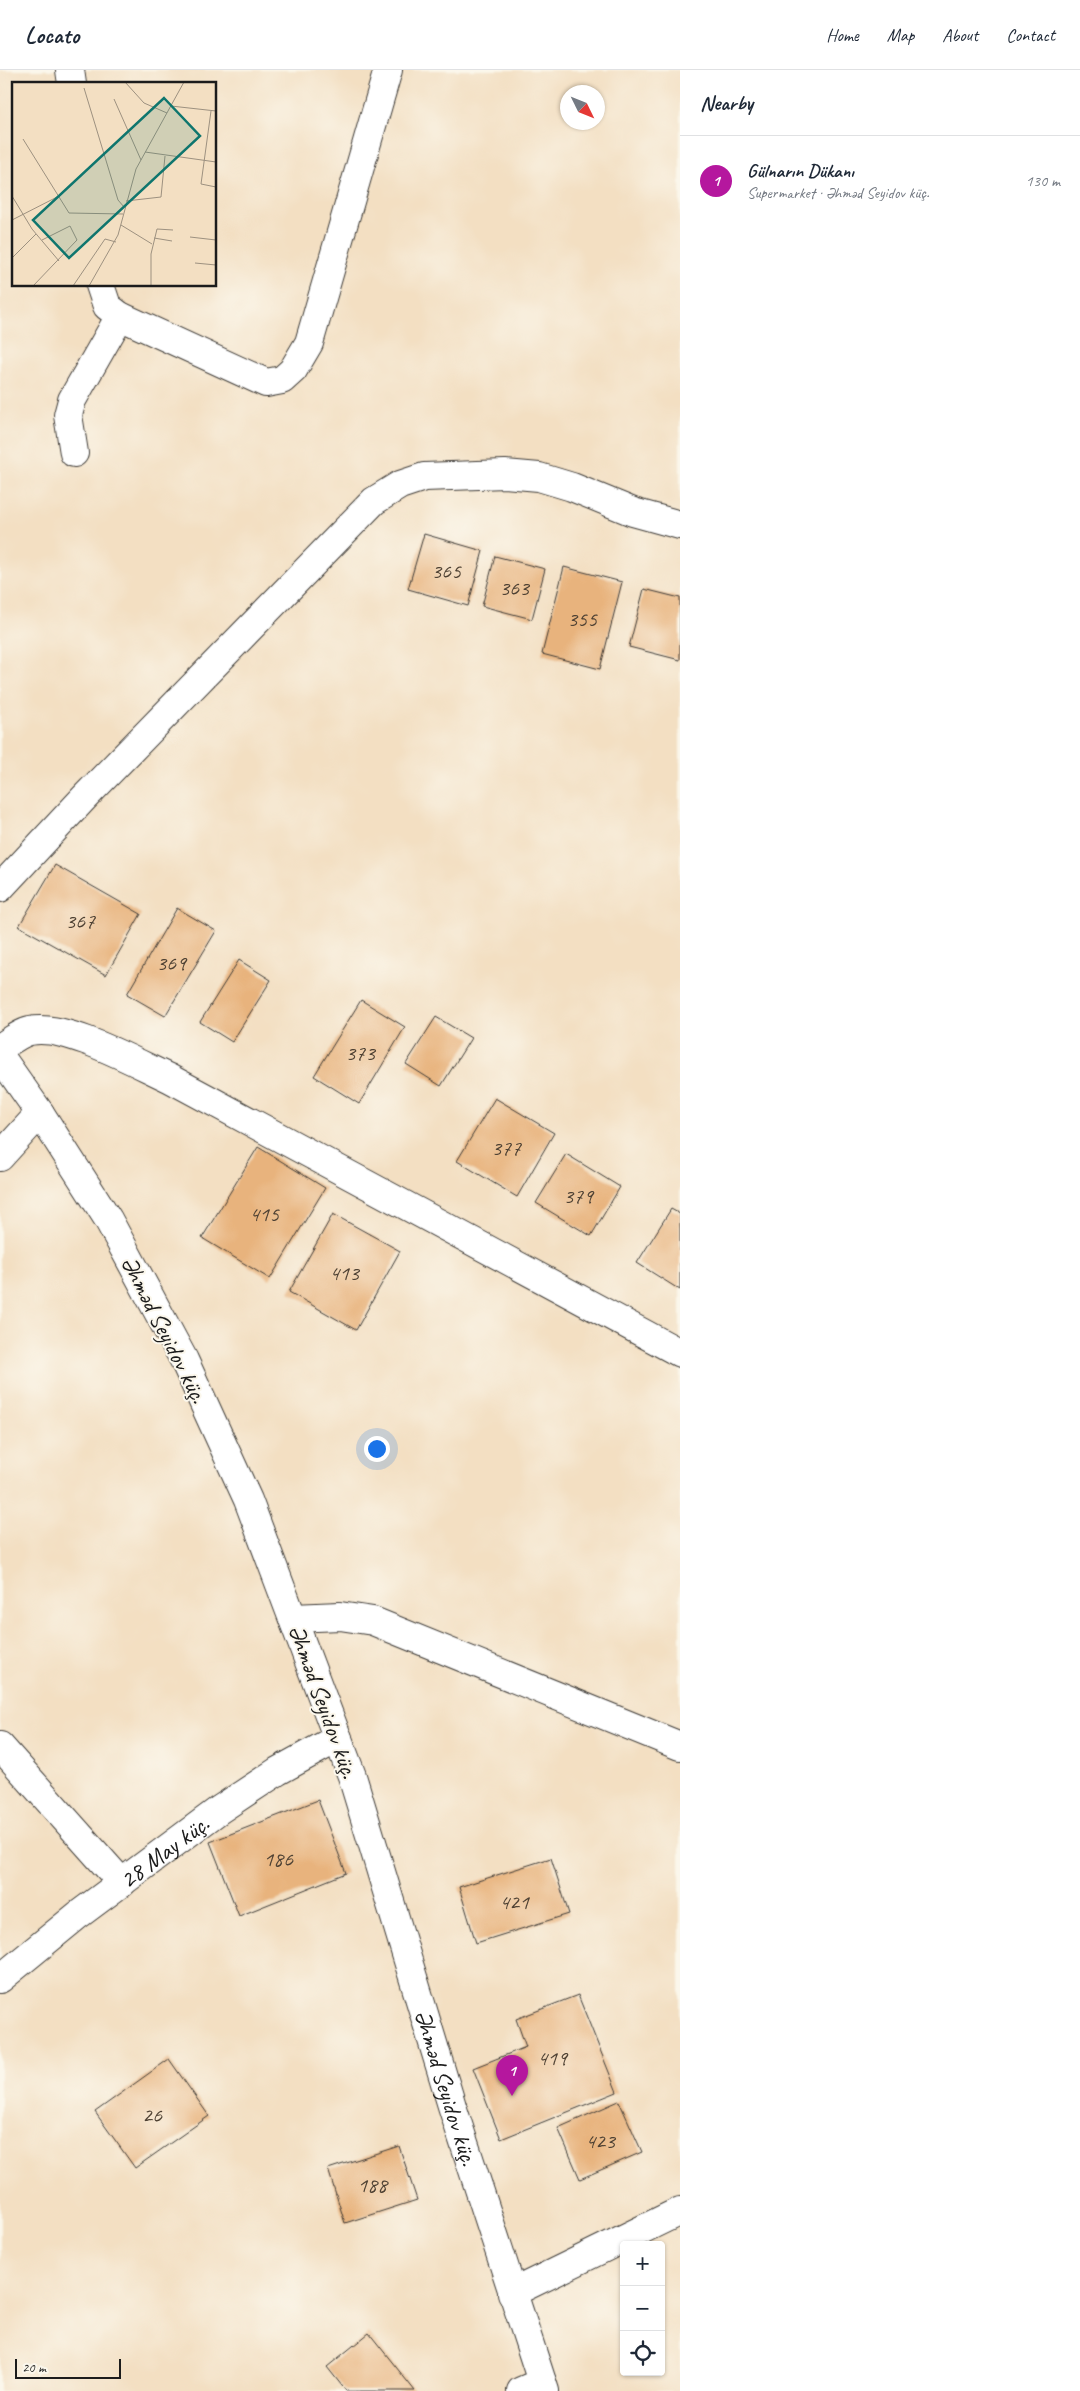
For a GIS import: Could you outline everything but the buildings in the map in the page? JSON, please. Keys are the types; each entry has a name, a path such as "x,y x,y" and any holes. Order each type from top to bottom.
{"street":[{"path":"100,286 107,306 120,316 266,383 282,380 293,370 310,344 388,70"},
{"path":"74,453 68,415 72,400 120,316"},
{"path":"0,888 84,798 374,502 400,485 424,477 505,474 539,476 572,487 633,512 680,525"},
{"path":"0,1048 29,1031 54,1030 116,1053 169,1078 680,1352"},
{"name":"Əhməd Seyidov küç.","path":"0,1056 40,1113 108,1219 184,1360 248,1500 352,1776 452,2106 512,2292 536,2388"},
{"path":"0,1157 40,1113"},
{"path":"294,1618 340,1616 373,1621 680,1746"},
{"name":"28 May küç.","path":"0,1979 78,1915 219,1810 278,1770 338,1738"},
{"path":"0,1746 122,1882"},
{"path":"512,2292 680,2211"}],"place":[{"name":"Gülnarın Dükanı","path":"512,2096"}]}
